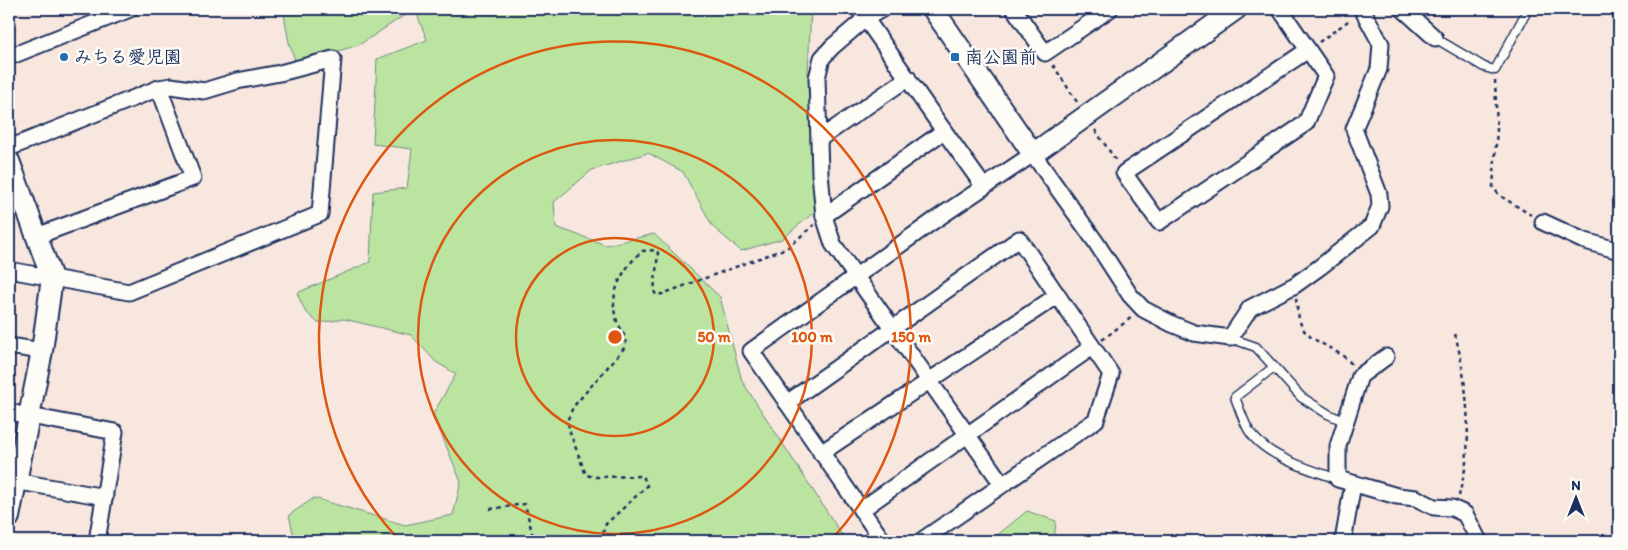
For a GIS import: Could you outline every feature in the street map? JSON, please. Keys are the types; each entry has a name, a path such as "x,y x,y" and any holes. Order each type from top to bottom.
{"street":[{"path":"9,58 130,9"},
{"path":"882,9 862,14 822,58 817,78 824,216 833,244 892,329 930,379 1002,484"},
{"path":"933,9 1095,241 1130,295 1143,309 1172,324 1194,333 1230,338 1250,308 1320,268 1372,226 1380,206 1379,194 1354,129 1379,69 1381,44 1364,10"},
{"path":"1014,9 1045,53 1110,9"},
{"path":"883,541 751,351 1033,154 1236,9"},
{"path":"1280,9 1326,76 1306,122 1159,222 1124,173 1308,50"},
{"path":"1404,9 1435,38"},
{"path":"862,14 984,187"},
{"path":"9,148 160,88 171,86 204,91 237,81 280,73 333,59 320,214 129,292 9,270"},
{"path":"819,139 908,78"},
{"path":"37,236 193,178 160,88"},
{"path":"824,216 944,132"},
{"path":"9,161 52,278 42,352 29,415 12,480 9,517"},
{"path":"1543,222 1582,240 1619,251"},
{"path":"787,404 1019,239 1111,374 1096,420 921,541"},
{"path":"822,453 930,379 1058,296"},
{"path":"9,346 42,352"},
{"path":"861,510 1092,347"},
{"path":"1386,357 1360,376 1338,446 1338,479 1397,496 1416,498 1434,507 1456,510 1464,514 1479,541"},
{"path":"9,412 115,432 98,541"},
{"path":"12,480 105,498"},
{"path":"1343,541 1353,484"}],"lane":[{"path":"1435,38 1484,67 1495,70 1528,9"},
{"path":"1230,338 1256,347 1302,397 1328,414 1346,422"},
{"path":"1274,367 1235,397 1248,430 1260,444 1299,466 1338,479"}],"path":[{"path":"1308,50 1364,10"},
{"path":"1495,70 1497,129 1493,187 1499,195 1543,222"},
{"path":"600,541 606,524 647,486 644,478 641,476 594,477 586,475 569,430 568,419 573,407 626,346 625,336 615,311 615,300 620,277 629,264 642,251 656,250 658,254 654,291 656,295 662,294 787,248 824,216"},
{"path":"1295,284 1298,319 1302,329 1308,335 1345,357 1360,376"},
{"path":"1092,347 1143,309"},
{"path":"1454,334 1459,349 1467,417 1466,463 1456,510"},
{"path":"490,509 525,504 534,541"}],"green space":[{"path":"283,9 414,9 359,45 296,63 289,43"},
{"path":"415,9 811,9 808,72 818,209 782,239 741,251 713,227 683,172 648,153 592,170 554,202 556,227 606,245 654,234 720,297 742,381 846,541 295,541 289,515 314,498 405,525 453,515 461,482 433,414 456,374 436,362 411,335 344,319 318,323 305,311 297,293 370,262 373,192 407,188 412,149 373,144 377,59 427,40"},
{"path":"1027,511 1056,521 1054,541 990,541"}],"place":[{"name":"みちる愛児園","path":"64,57"},
{"name":"南公園前","path":"955,57"}]}
